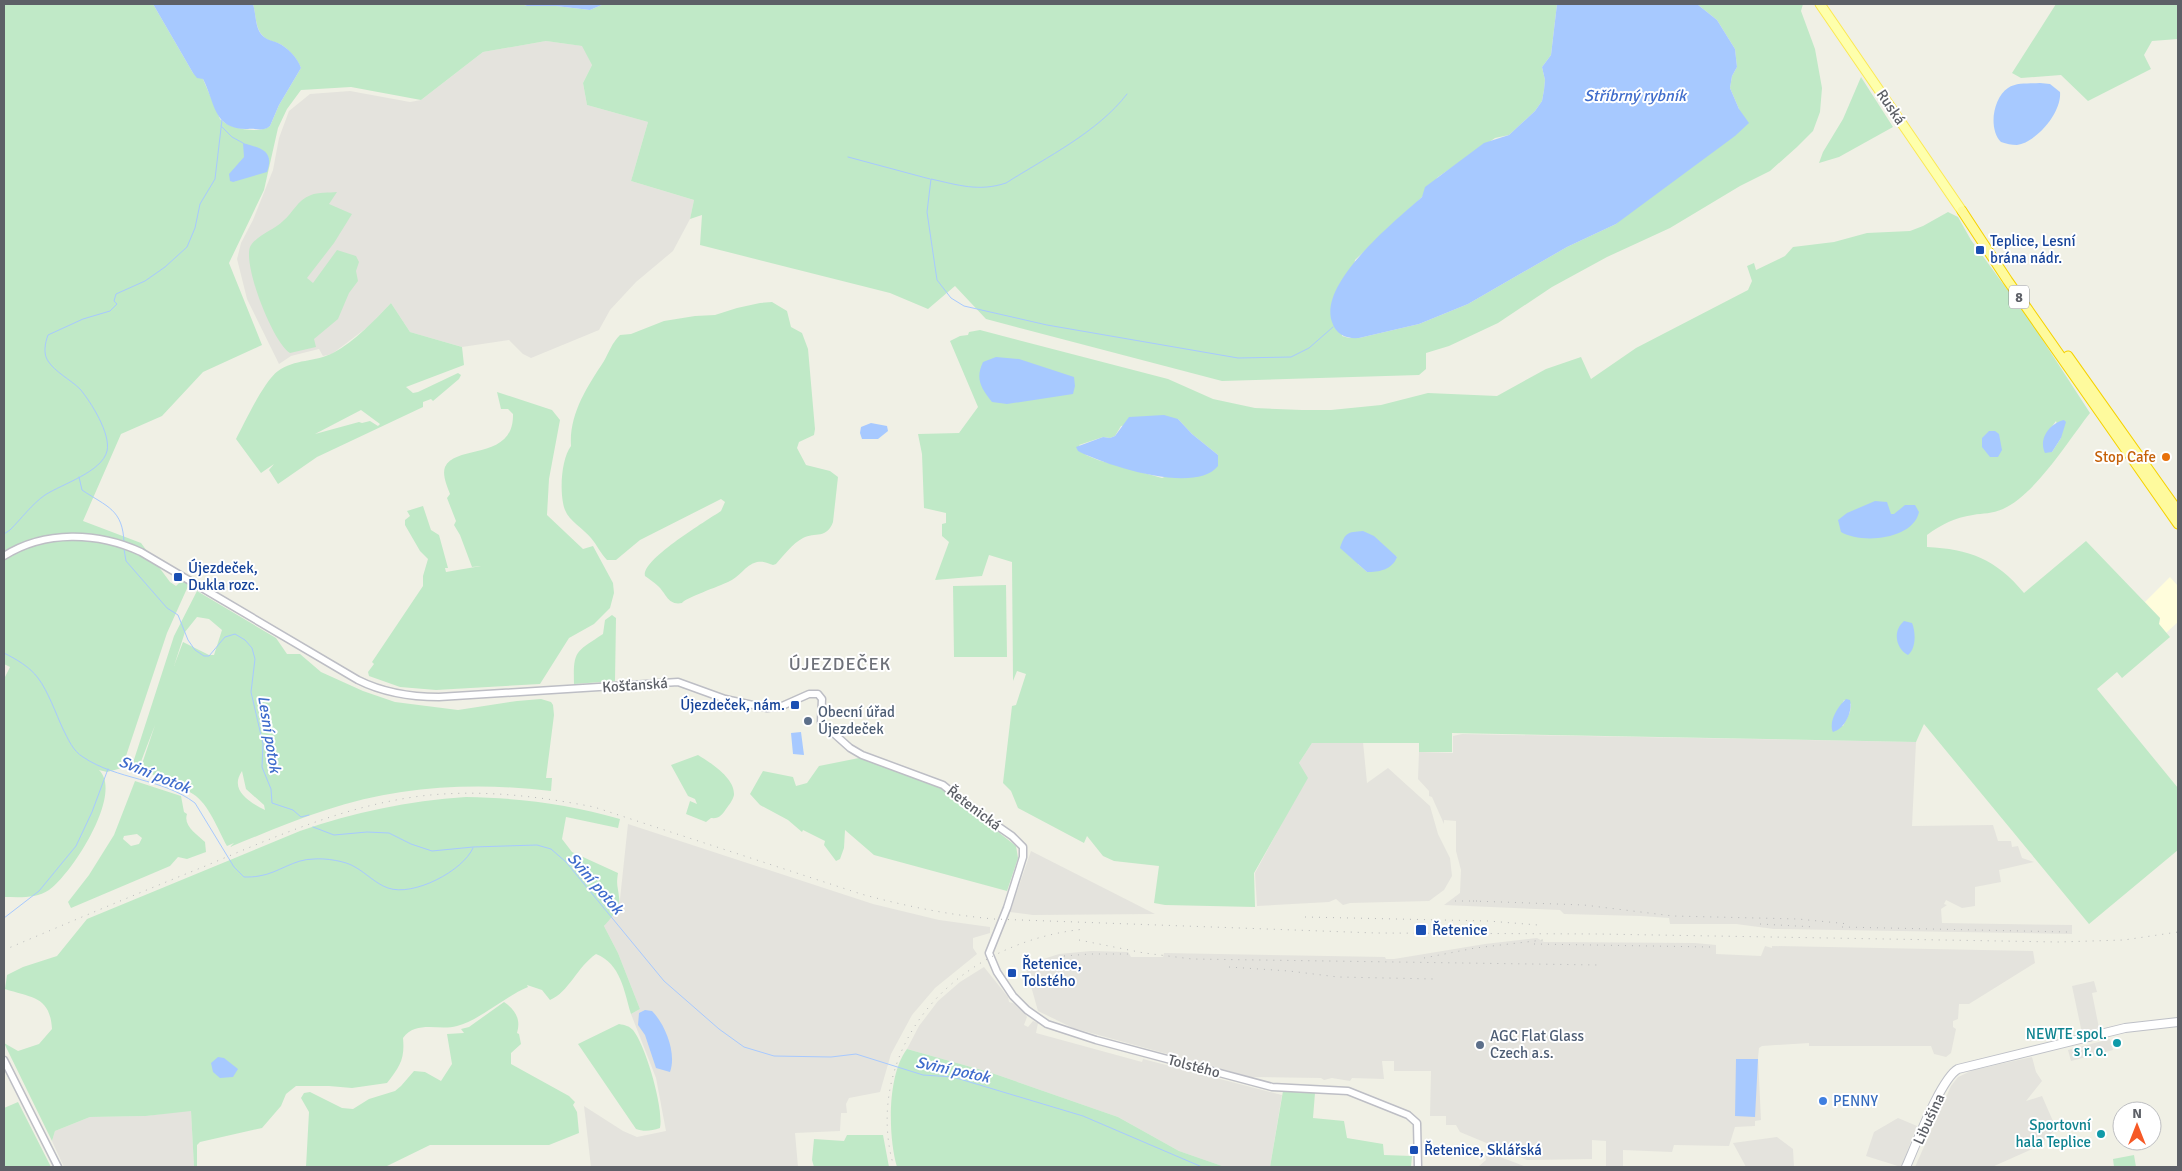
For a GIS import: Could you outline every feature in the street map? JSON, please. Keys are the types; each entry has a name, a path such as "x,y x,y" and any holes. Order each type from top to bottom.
{"highway":[{"name":"8","path":"1962,210 2019,292 2109,412 2178,511"},
{"name":"8","path":"1962,210 2008,281 2178,524"}],"main road":[{"name":"Ruská","path":"1820,4 1962,210"},
{"name":"Libušina","path":"1906,1167 1940,1093 1954,1071 1962,1067 2125,1028 2178,1022"}],"street":[{"name":"Košťanská","path":"4,556 39,540 62,537 96,538 128,546 344,672 379,689 398,694 426,697 678,682 725,699 763,708 779,707 809,694 816,694 822,698 820,717 822,723"},
{"name":"Řetenická","path":"822,723 850,748 862,755 943,784 970,807 1012,836 1023,846 1023,857 1007,908 988,953"},
{"name":"Tolstého","path":"988,953 993,965 1013,996 1027,1010 1047,1024 1096,1040 1272,1087 1348,1091 1408,1115 1417,1123 1418,1167"},
{"path":"4,1060 58,1167"}],"shaded area":[{"path":"546,41 583,46 592,65 583,83 587,105 648,122 631,181 694,200 690,219 673,251 636,282 610,310 599,330 531,358 523,354 509,340 462,347 410,332 391,303 369,326 332,354 323,356 319,349 291,356 279,364 247,299 237,259 241,243 253,220 273,170 279,138 289,111 310,94 350,91 410,102 421,100 483,52"},
{"path":"2170,577 2178,586 2178,622 2166,633 2159,624 2160,618 2145,602"},
{"path":"1462,734 1916,742 1912,826 1993,825 1998,841 2011,841 2012,847 2018,846 2022,858 2034,862 1999,870 2001,882 1975,887 1975,906 1962,908 1946,900 1944,904 1947,905 1941,909 1942,923 2072,925 2072,934 1774,929 1736,924 1670,924 1669,918 1564,914 1560,910 1444,905 1460,893 1461,870 1456,851 1456,821 1444,820 1444,824 1432,797 1429,796 1429,791 1418,779 1419,752 1453,753 1453,736"},
{"path":"1363,742 1367,783 1388,768 1430,806 1438,834 1450,858 1452,876 1444,890 1429,901 1350,903 1343,905 1336,899 1329,902 1257,906 1255,873 1301,788 1299,763 1312,743"},
{"path":"628,824 873,904 939,920 990,927 990,933 973,938 973,948 977,954 935,988 912,1015 891,1054 880,1092 849,1098 846,1104 847,1113 841,1113 840,1131 795,1133 798,1167 591,1167 584,1106 623,1131 637,1137 666,1131 656,1078 631,1014 640,1009 618,953 604,926 617,908 620,899"},
{"path":"1031,851 1155,914 1033,915 1010,912"},
{"path":"1537,938 1544,942 1695,943 1716,945 1716,954 1761,956 1765,946 1772,948 1772,946 2033,951 2035,963 1969,1004 1959,1004 1958,1019 1953,1021 1953,1027 1956,1029 1951,1053 1946,1057 1934,1054 1931,1046 1809,1046 1809,1043 1762,1046 1759,1048 1758,1058 1761,1120 1755,1121 1755,1126 1735,1127 1729,1146 1674,1145 1672,1152 1623,1150 1623,1167 1606,1166 1606,1141 1592,1140 1592,1159 1527,1160 1460,1132 1456,1125 1446,1125 1446,1116 1430,1116 1431,1071 1394,1071 1394,1061 1382,1061 1384,1079 1352,1078 1350,1081 1332,1078 1324,1080 1321,1078 1251,1077 1073,1028 1038,1011 1025,965 1059,954 1091,951 1128,952 1131,957 1163,957 1164,953 1385,957 1386,959 1394,959 1485,944"},
{"path":"984,967 1008,997 1009,1002 1016,1004 1025,1013 1027,1017 1024,1025 1028,1027 1033,1021 1038,1023 1036,1033 1142,1062 1143,1059 1282,1095 1270,1167 1225,1167 1179,1151 1118,1117 989,1072 907,1049 919,1026 938,1001 960,982"},
{"path":"2094,981 2097,992 2092,993 2099,1028 2082,1033 2072,986"},
{"path":"2110,1039 2113,1050 2071,1061 2068,1050"},
{"path":"2032,1057 2036,1072 2042,1081 2026,1101 2042,1096 2056,1128 2041,1145 1992,1167 1915,1167 1951,1086 1958,1077 1973,1070"},
{"path":"191,1110 194,1167 64,1167 52,1141 55,1131 90,1117 146,1116"},
{"path":"1898,1118 1917,1126 1901,1167 1866,1156 1874,1132"},
{"path":"1777,1137 1793,1149 1794,1167 1746,1167 1733,1143"},
{"path":"1487,1152 1527,1167 1478,1167 1486,1160 1485,1153"}],"green space":[{"path":"4,4 153,4 193,73 203,79 220,119 237,128 259,130 270,126 279,105 301,68 287,48 268,40 262,35 257,24 253,4 521,4 590,10 604,4 1557,4 1551,55 1542,67 1545,80 1542,101 1535,111 1509,135 1495,138 1438,177 1422,197 1355,260 1342,336 1349,338 1359,338 1419,324 1468,304 1567,247 1616,224 1739,109 1730,88 1732,76 1737,67 1735,49 1717,20 1697,4 1803,4 1801,11 1815,49 1822,88 1820,112 1813,131 1770,171 1740,186 1670,228 1607,257 1552,287 1498,323 1449,346 1426,353 1426,369 1419,375 1222,381 986,319 955,286 928,309 890,293 700,245 702,215 690,219 694,200 631,181 648,122 587,105 583,83 592,65 582,46 546,41 483,52 421,100 351,87 301,90 287,109 278,128 264,190 229,263 262,345 203,372 162,416 121,434 83,521 141,543 170,582 176,586 181,581 189,584 167,633 122,768 107,772 99,770 105,781 105,797 100,815 81,852 58,882 49,890 38,895 4,897 4,685 5,677 10,667 4,664"},
{"path":"2056,4 2178,4 2178,39 2152,41 2144,55 2151,69 2088,101 2061,75 2021,78 2012,73"},
{"path":"1861,77 1893,127 1839,157 1819,163 1823,152 1843,119"},
{"path":"337,192 329,204 352,214 334,243 307,278 313,283 337,250 356,256 359,262 356,271 358,281 349,293 338,319 314,339 316,347 290,353 276,335 261,303 251,270 250,247 260,236 283,221 306,197 317,193"},
{"path":"1948,212 1958,217 1971,240 2031,322 2090,413 2039,480 2015,502 1999,511 1960,518 1943,525 1927,535 1927,547 1956,550 1981,558 2003,572 2024,593 2086,541 2160,618 2159,624 2170,637 2122,678 2117,672 2097,689 2178,788 2178,850 2089,924 1924,724 1916,742 1452,733 1452,752 1419,752 1419,743 1312,743 1299,763 1308,778 1254,873 1255,907 1165,905 1154,903 1159,866 1114,861 1103,856 1087,836 1084,843 1018,808 1011,791 1003,783 1012,706 1016,705 1026,674 1017,671 1013,681 1012,562 989,555 982,576 935,580 949,542 942,536 942,524 946,523 946,513 924,508 922,454 918,434 959,433 978,407 950,341 960,336 968,335 969,332 980,330 1168,379 1213,399 1255,408 1331,410 1381,405 1428,393 1497,396 1546,369 1581,357 1591,379 1636,348 1748,290 1752,281 1747,266 1754,263 1756,270 1785,256 1793,247 1834,242 1867,233 1910,231","holes":["1178,419 1192,434 1218,455 1162,478 1098,460 1086,455 1079,445 1103,437 1110,438 1115,436 1121,426","2056,421 2061,438 2052,452 2045,436","1397,556 1367,572 1358,564","1844,700 1851,704 1850,712 1843,726 1832,724"]},
{"path":"772,302 787,311 791,327 802,333 808,349 815,429 814,435 799,442 797,448 806,465 830,471 838,477 833,522 824,533 807,536 799,540 776,564 757,562 732,580 682,603 673,603 661,589 645,576 647,569 663,551 721,511 725,502 721,499 640,540 616,560 607,560 591,538 570,518 563,503 563,468 571,446 571,434 576,412 580,401 620,335 631,334 664,321 715,315 737,308"},
{"path":"391,303 410,332 462,347 464,365 406,387 413,393 458,373 461,375 459,379 433,401 431,399 423,402 423,407 317,457 278,484 269,470 274,464 261,473 236,439 267,383 284,367 326,356 349,343","holes":["361,410 380,424 378,426 370,421 359,422 315,434"]},
{"path":"497,392 552,410 560,420 549,479 547,515 583,549 593,546 613,583 614,593 610,608 594,624 569,638 540,684 436,690 400,687 369,676 368,672 374,664 372,662 423,586 423,576 428,559 420,551 405,525 405,520 410,516 407,511 423,506 431,530 439,535 448,568 445,568 446,572 481,566 472,567 460,535 454,525 456,521 447,498 450,494 445,481 444,470 451,460 495,445 504,439 511,429 513,414 508,409 501,409"},
{"path":"1006,585 1007,657 954,657 953,586"},
{"path":"197,591 276,638 287,654 300,654 321,672 363,691 395,702 458,710 517,701 541,699 551,702 554,715 546,778 552,778 551,791 523,788 466,787 409,791 354,802 326,810 230,847 234,843 227,846 213,818 199,798 144,769 142,764 155,725 137,772 131,769 174,636","holes":["197,617 209,619 222,630 214,655 209,655 183,642 174,666 185,632","242,771 246,789 264,805 265,810 247,799 239,790 238,784"]},
{"path":"612,615 616,618 615,681 574,684 574,664 578,653 603,634 605,620"},
{"path":"698,755 726,777 731,783 734,795 723,813 706,822 686,814 690,801 697,804 695,799 688,796 671,765"},
{"path":"859,758 942,788 1016,846 1018,858 1007,891 874,855 845,830 844,848 840,859 836,861 824,845 825,841 803,830 802,832 788,820 760,805 750,794 763,771 793,777 796,786 807,783 819,766"},
{"path":"135,781 181,796 184,812 187,814 187,822 192,830 205,842 206,852 187,859 178,857 170,866 71,908 68,902 89,875 114,835","holes":["137,834 142,838 139,844 131,846 123,839 124,836"]},
{"path":"466,797 544,803 582,809 620,819 618,828 566,817 562,839 572,852 618,873 618,905 604,926 618,953 640,1009 631,1014 616,971 611,964 596,954 589,959 563,991 550,1000 542,990 527,985 528,987 466,1023 450,1027 414,1029 403,1038 401,1062 387,1083 352,1088 296,1086 286,1094 281,1106 262,1128 200,1142 197,1145 197,1167 194,1167 191,1111 146,1116 90,1117 55,1131 52,1141 4,1043 18,1051 39,1044 52,1029 51,1018 48,1010 38,1000 5,989 7,975 23,967 57,956 87,919 300,831 382,808 423,801"},
{"path":"504,1002 512,1008 518,1020 517,1033 519,1034 521,1044 511,1053 511,1064 569,1096 575,1102 573,1105 577,1112 579,1133 549,1145 430,1145 385,1167 306,1167 309,1112 301,1098 304,1093 310,1092 342,1108 353,1109 369,1099 395,1091 414,1071 425,1072 441,1081 452,1064 447,1034 464,1033 461,1029 469,1027"},
{"path":"619,1024 633,1030 643,1049 657,1093 661,1119 660,1128 648,1131 636,1129 578,1044"},
{"path":"907,1049 989,1072 1118,1117 1179,1151 1225,1167 897,1167 892,1139 891,1106 896,1074 900,1060"},
{"path":"1283,1091 1315,1093 1313,1118 1344,1121 1347,1138 1383,1144 1384,1155 1412,1156 1411,1167 1270,1167"},
{"path":"18,1102 51,1167 4,1167 4,1108"},
{"path":"847,1135 883,1135 889,1167 814,1167 812,1160 814,1139 844,1141"},
{"path":"2134,1155 2136,1167 2114,1167 2113,1159"}],"water":[{"path":"153,4 253,4 261,34 288,50 295,57 301,68 279,105 270,126 262,129 237,128 228,125 222,120 213,105 203,79 197,78 193,73"},
{"path":"521,4 604,4 590,10"},
{"name":"Stříbrný rybník","path":"1557,4 1697,4 1717,20 1735,49 1737,67 1732,76 1730,88 1739,109 1749,123 1735,136 1616,224 1567,247 1468,304 1419,324 1359,338 1350,338 1342,335 1336,330 1332,322 1331,306 1336,289 1362,254 1422,197 1425,187 1484,143 1509,135 1535,111 1542,101 1545,80 1542,67 1551,55"},
{"path":"2040,83 2050,84 2060,92 2060,100 2053,117 2040,132 2025,143 2015,145 2001,142 1994,129 1994,114 1999,99 2012,86"},
{"path":"243,143 264,151 269,159 269,165 267,172 233,182 230,181 229,174 244,157"},
{"path":"996,357 1019,359 1074,377 1075,386 1073,394 1007,404 992,402 982,388 979,373 983,362"},
{"path":"1164,415 1178,419 1192,434 1218,455 1218,466 1206,474 1190,478 1171,478 1128,470 1091,457 1078,451 1076,447 1103,437 1110,438 1115,436 1129,417"},
{"path":"2064,420 2066,422 2061,438 2052,452 2045,453 2043,448 2044,437 2054,424"},
{"path":"871,423 887,426 888,431 878,439 862,439 861,427"},
{"path":"1989,431 1995,431 1999,434 2002,450 1998,457 1990,457 1982,447 1982,438"},
{"path":"1875,501 1887,502 1891,514 1894,514 1905,505 1915,505 1919,512 1915,521 1907,529 1897,534 1885,537 1861,538 1841,532 1838,520 1847,513"},
{"path":"1363,531 1374,536 1397,557 1392,565 1380,571 1367,572 1340,548 1347,534"},
{"path":"1904,621 1912,623 1914,631 1913,649 1908,655 1901,649 1897,640 1898,630"},
{"path":"1846,699 1850,700 1851,704 1849,714 1841,727 1833,732 1833,719"},
{"path":"801,732 804,755 793,754 791,733"},
{"path":"645,1010 652,1011 665,1031 672,1056 670,1072 656,1068 645,1035 638,1025 639,1013"},
{"path":"218,1057 224,1058 238,1069 233,1077 220,1078 213,1072 211,1063"},
{"path":"1736,1059 1758,1059 1755,1117 1735,1116"}],"waterway":[{"path":"1127,94 1115,108 1087,132 1006,183 996,186 978,187 931,179 927,212 937,280 951,298 964,306 1047,325 1238,358 1291,357 1309,348 1333,327"},
{"name":"Lesní potok","path":"4,534 45,495 80,477 98,465 107,451 103,427 89,402 80,389 55,369 46,358 45,348 48,335 83,319 110,311 117,304 114,301 116,294 145,281 165,267 187,247 195,228 200,204 215,179 222,120"},
{"path":"221,126 232,137 243,143"},
{"path":"848,157 930,179"},
{"name":"Lesní potok","path":"79,477 82,490 106,505 117,516 121,523 124,543"},
{"name":"Lesní potok","path":"124,549 126,561 167,608 178,615 188,640 195,650 204,656 209,656 225,637 235,634 245,640 252,648 255,659 251,692 263,744 262,767 271,789 272,803 293,810 301,817 309,815"},
{"name":"Sviní potok","path":"4,653 27,667 42,683 69,741 79,754 96,765 168,788 195,803 234,867 244,877 255,877 273,872 299,861 324,859 351,865 388,888 398,890 410,889 436,880 448,873 468,857 473,848"},
{"path":"4,918 39,891 76,846 92,812 108,769"},
{"name":"Sviní potok","path":"313,827 334,835 367,832 389,833 411,844 432,851 473,847 537,845 551,849 566,862 664,981 719,1029 744,1047 774,1056 831,1057 856,1054 923,1075 953,1077 1083,1116 1202,1167"}],"railway":[{"path":"4,950 310,824 364,807 392,801 421,796 465,793 530,797 594,807 861,894 927,909 994,919 1376,933 1599,934 2058,942 2124,940 2178,932"},
{"path":"1455,901 1480,901"},
{"path":"1473,901 1584,905 1673,916 1798,919 1849,924"},
{"path":"1305,917 1488,921 1538,925"},
{"path":"1760,924 1815,927"},
{"path":"1842,927 2067,932"},
{"path":"894,1167 888,1136 887,1115 891,1084 901,1052 917,1023 937,997 962,976 989,958 1020,944 1052,935 1085,929"},
{"path":"1079,940 1144,953 1192,959 1599,965"},
{"path":"1424,958 1475,948 1543,940"},
{"path":"1534,944 1710,947"},
{"path":"1064,956 1131,954"},
{"path":"1229,967 1338,977 1435,979"}],"place":[{"name":"Teplice, Lesní brána nádr.","path":"1980,250"},
{"name":"Stop Cafe","path":"2166,457"},
{"name":"Újezdeček, Dukla rozc.","path":"178,577"},
{"name":"Újezdeček, nám.","path":"795,705"},
{"name":"Obecní úřad Újezdeček","path":"808,721"},
{"name":"Řetenice","path":"1421,930"},
{"name":"Řetenice, Tolstého","path":"1012,973"},
{"name":"NEWTE spol. s r. o.","path":"2117,1043"},
{"name":"AGC Flat Glass Czech a.s.","path":"1480,1045"},
{"name":"PENNY","path":"1823,1101"},
{"name":"Sportovní hala Teplice","path":"2101,1134"},
{"name":"Řetenice, Sklářská","path":"1414,1150"}],"district":[{"name":"ÚJEZDEČEK","path":"840,664"}]}
